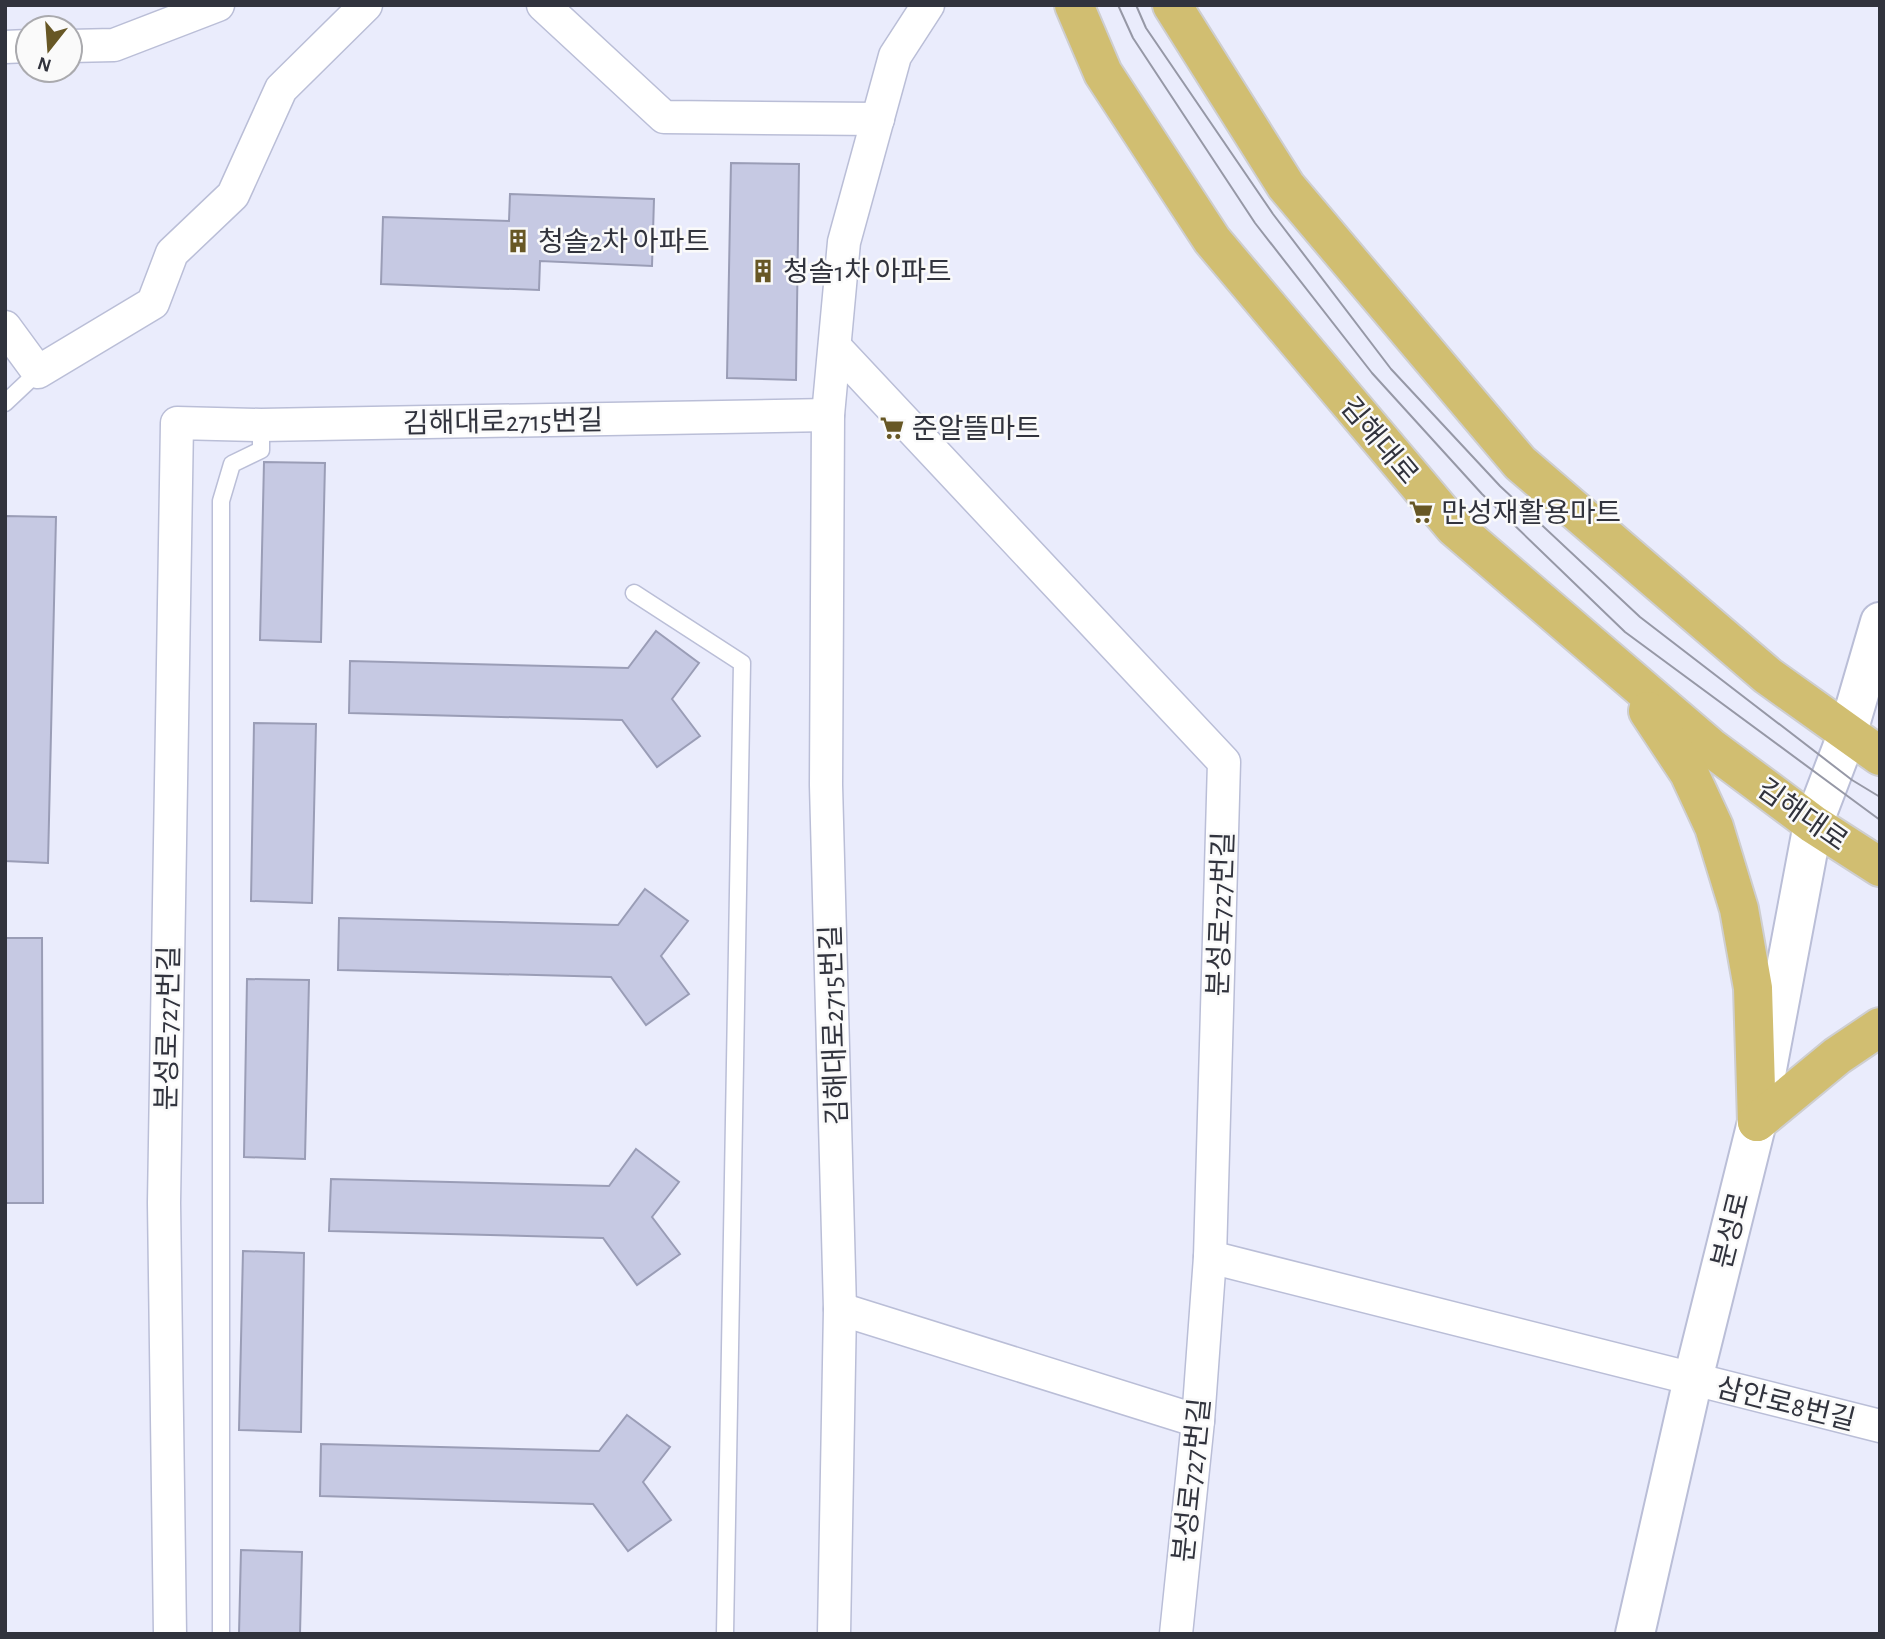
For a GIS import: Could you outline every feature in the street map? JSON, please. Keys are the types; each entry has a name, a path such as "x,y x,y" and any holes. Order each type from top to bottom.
{"main road":[{"name":"김해대로","path":"1074,5 1103,73 1212,240 1454,527 1710,747 1813,824 1880,867"},
{"path":"1172,5 1286,186 1520,463 1768,676 1880,756"},
{"name":"분성로","path":"1635,1634 1693,1379 1757,1122 1813,824 1847,735 1880,622"},
{"path":"1627,677 1699,795 1714,827 1739,909 1753,988 1757,1122"},
{"path":"1757,1122 1838,1056 1880,1027"}],"street":[{"path":"84,46 114,45 218,5"},
{"path":"5,327 38,372 153,303 172,253 233,195 281,89 366,5"},
{"path":"543,5 664,117 878,119"},
{"name":"김해대로2715번길","path":"834,1634 840,1309 826,785 828,415 844,242 895,56 928,5"},
{"name":"분성로727번길","path":"835,347 1224,762 1210,1257 1198,1421 1176,1634"},
{"name":"김해대로2715번길","path":"177,423 261,425 828,415"},
{"name":"분성로727번길","path":"170,1634 164,1203 177,423"},
{"name":"삼안로8번길","path":"1210,1257 1880,1426"},
{"path":"840,1309 1198,1421"}],"lane":[{"path":"5,403 38,372"},
{"path":"221,1634 221,501 232,464 261,450 261,425"},
{"path":"634,593 741,663 725,1634"}],"building":[{"name":"청솔1차 아파트","path":"731,163 799,164 796,380 727,378"},
{"name":"청솔2차 아파트","path":"510,194 654,199 652,266 540,261 539,290 381,284 383,217 509,221"},
{"path":"264,462 325,463 321,642 260,640"},
{"path":"5,516 56,517 48,863 5,861"},
{"path":"656,631 699,663 672,699 700,736 657,767 622,720 349,713 350,661 628,668"},
{"path":"254,723 316,724 312,903 251,901"},
{"path":"645,889 688,921 661,956 689,994 646,1025 611,977 338,970 339,918 618,925"},
{"path":"5,938 42,938 43,1203 5,1203"},
{"path":"247,979 309,980 305,1159 244,1157"},
{"path":"636,1149 679,1182 652,1217 680,1254 637,1285 603,1238 329,1231 331,1179 609,1186"},
{"path":"243,1251 304,1253 301,1432 239,1430"},
{"path":"627,1415 670,1447 643,1482 671,1520 628,1551 593,1504 320,1496 321,1444 599,1451"},
{"path":"241,1550 302,1552 300,1634 239,1634"}],"tram line":[{"path":"1118,5 1133,38 1255,223 1372,373 1482,494 1625,632 1880,820"},
{"path":"1136,5 1146,28 1273,214 1391,369 1500,486 1640,617 1852,780 1880,797"}],"place":[{"name":"청솔2차 아파트","path":"518,241"},
{"name":"청솔1차 아파트","path":"763,271"},
{"name":"준알뜰마트","path":"892,428"},
{"name":"만성재활용마트","path":"1421,512"}]}
